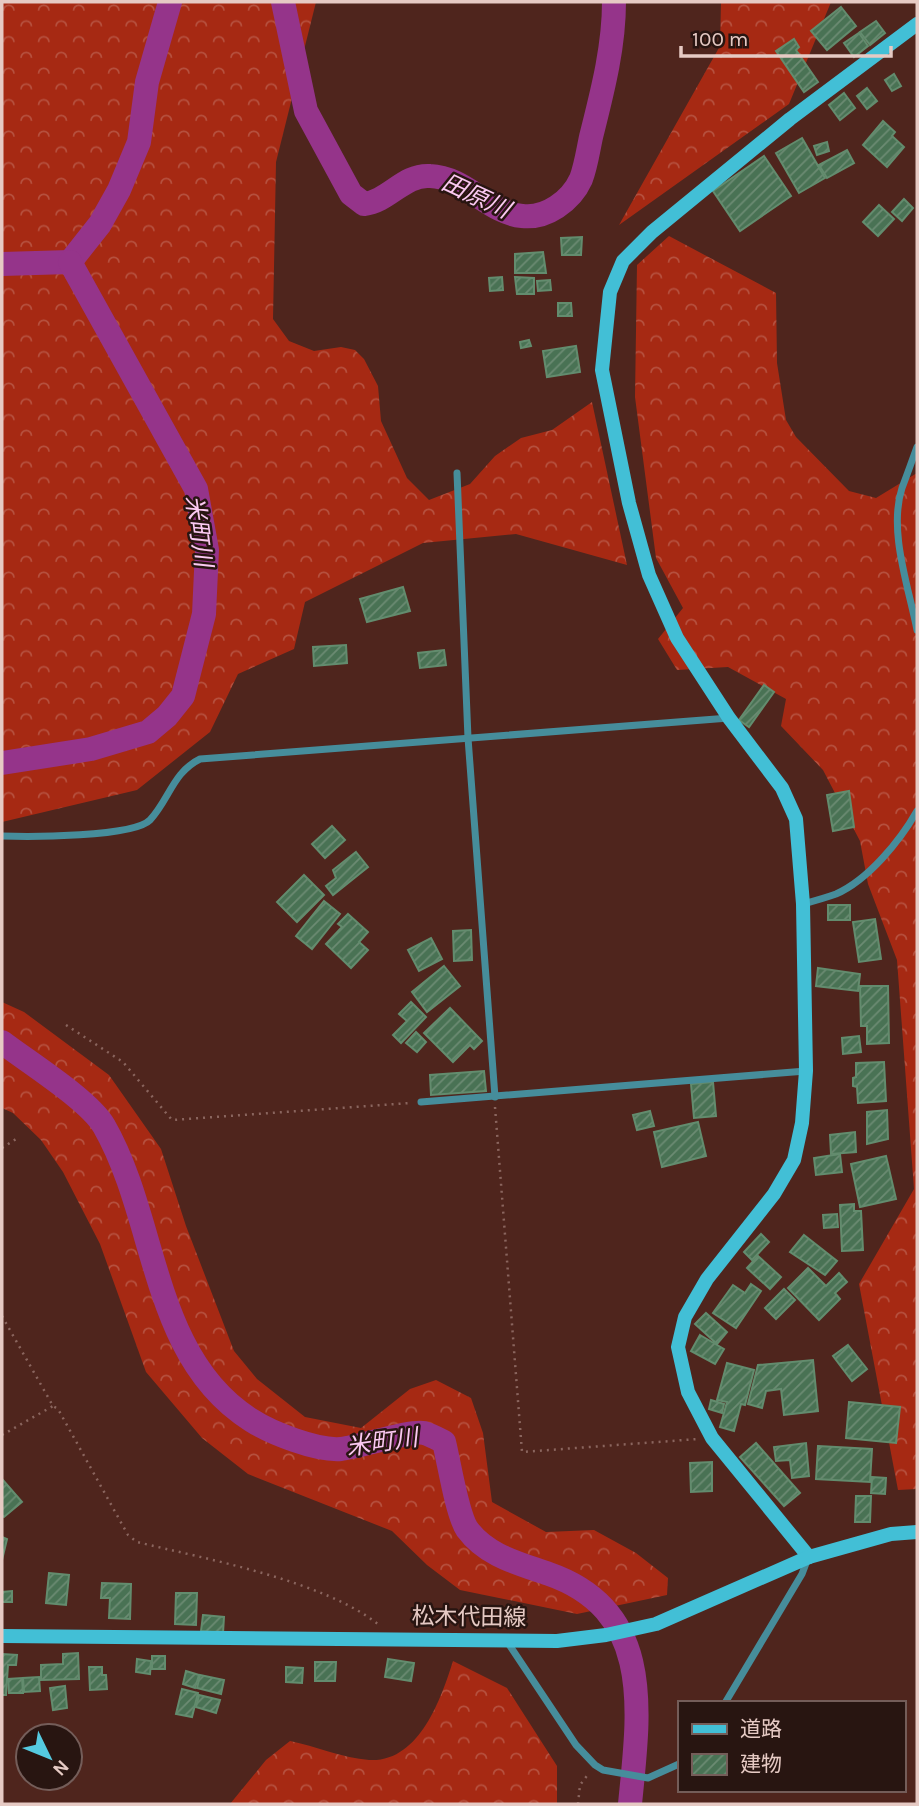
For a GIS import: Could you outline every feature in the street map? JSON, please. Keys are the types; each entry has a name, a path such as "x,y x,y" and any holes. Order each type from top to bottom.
{"street":[{"path":"726,1701 802,1574 808,1557 712,1438 688,1392 678,1347 685,1317 708,1279 774,1194 794,1160 802,1123 806,1070 803,904 796,819 782,788 729,718 677,638 649,575 629,503 602,370 610,292 623,261 652,232 790,119 917,24"},
{"path":"917,447 903,486 898,523 917,630"},
{"path":"457,473 468,738 495,1097"},
{"path":"2,836 56,837 140,826 153,816 181,772 200,759 729,718"},
{"path":"803,904 838,893 863,876 901,835 917,811"},
{"path":"421,1102 806,1070"},
{"name":"松木代田線","path":"2,1636 557,1641 606,1635 656,1624 700,1607 808,1557 891,1534 917,1532"},
{"path":"505,1639 576,1745 594,1765 603,1770 648,1778 678,1764"}],"path":[{"path":"66,1025 123,1062 172,1120 421,1102"},
{"path":"495,1097 523,1452 712,1438"},
{"path":"2,1148 16,1139"},
{"path":"2,1317 53,1406 58,1409 128,1535 137,1542 255,1571 359,1609 395,1638"},
{"path":"2,1435 53,1406"},
{"path":"579,1804 580,1785 594,1765"}],"green space":[{"path":"2,2 316,2 276,162 273,319 289,341 314,351 341,347 355,350 364,359 378,386 381,421 407,478 429,500 470,484 495,456 521,438 552,430 592,402 627,565 516,534 423,543 305,602 294,649 238,674 210,732 137,790 2,822"},
{"path":"721,2 831,2 789,104 619,225 720,46"},
{"path":"669,236 776,293 777,363 786,420 796,437 849,491 876,498 917,473 917,1489 898,1490 859,1284 914,1189 897,960 868,884 860,841 823,770 781,726 786,699 728,667 677,670 658,639 683,608 656,558 635,397 637,265"},
{"path":"2,1002 24,1012 109,1075 161,1149 186,1226 234,1351 257,1379 305,1417 361,1428 410,1389 436,1380 471,1398 483,1433 492,1502 546,1532 594,1530 636,1553 668,1578 667,1595 577,1614 460,1590 427,1565 392,1531 248,1474 202,1438 146,1372 100,1244 63,1172 41,1140 13,1113 2,1108"},
{"path":"453,1661 507,1688 557,1766 557,1804 230,1804 266,1760 290,1741 369,1760 386,1758 402,1751 425,1726 442,1693"}],"building":[{"path":"841,7 856,26 827,50 811,31"},
{"path":"876,21 885,33 870,45 860,32"},
{"path":"859,33 868,46 854,57 844,43"},
{"path":"794,39 799,47 796,50 818,82 804,92 776,51"},
{"path":"894,74 901,86 892,91 885,80"},
{"path":"867,88 877,101 867,109 857,96"},
{"path":"844,93 855,108 840,120 829,105"},
{"path":"883,121 895,132 892,136 904,147 887,167 863,145"},
{"path":"802,138 825,178 799,193 776,153"},
{"path":"827,142 829,151 817,155 814,146"},
{"path":"847,150 854,163 827,178 819,165"},
{"path":"764,156 791,196 740,231 713,191"},
{"path":"904,199 913,208 902,221 892,212"},
{"path":"879,205 894,219 878,236 863,222"},
{"path":"582,237 581,255 562,255 561,238"},
{"path":"543,252 546,273 515,273 515,254"},
{"path":"502,277 503,290 490,291 489,278"},
{"path":"515,277 534,278 534,294 517,294"},
{"path":"550,280 551,290 538,291 537,281"},
{"path":"558,303 571,303 572,316 558,316"},
{"path":"529,340 531,346 521,348 520,342"},
{"path":"576,346 580,372 547,377 543,351"},
{"path":"403,587 410,611 367,622 360,599"},
{"path":"346,645 347,663 314,666 313,647"},
{"path":"444,650 446,665 420,668 418,653"},
{"path":"764,685 774,692 749,727 739,720"},
{"path":"849,791 854,827 833,831 827,795"},
{"path":"332,826 345,840 325,858 312,844"},
{"path":"356,852 368,867 333,895 326,886 336,878 333,870"},
{"path":"304,875 324,895 297,922 277,902"},
{"path":"324,901 340,914 312,949 296,936"},
{"path":"828,905 850,905 850,920 828,920"},
{"path":"348,914 368,932 359,942 368,950 351,968 326,944 342,927 338,924"},
{"path":"875,919 881,959 859,962 853,922"},
{"path":"471,930 472,960 454,961 453,931"},
{"path":"431,938 442,959 419,971 408,950"},
{"path":"444,966 460,986 427,1012 412,992"},
{"path":"818,968 860,974 858,991 816,986"},
{"path":"860,986 888,986 889,1043 867,1044 867,1026 861,1026"},
{"path":"411,1002 426,1017 401,1043 393,1035 407,1021 399,1014"},
{"path":"450,1008 482,1041 474,1049 470,1045 453,1062 424,1033"},
{"path":"416,1032 426,1042 417,1052 406,1043"},
{"path":"859,1036 861,1052 843,1054 842,1038"},
{"path":"884,1062 886,1101 858,1103 857,1087 853,1086 856,1063"},
{"path":"484,1071 486,1091 431,1095 430,1075"},
{"path":"713,1082 716,1116 694,1118 691,1084"},
{"path":"887,1110 888,1139 867,1144 867,1112"},
{"path":"650,1111 654,1126 637,1130 633,1115"},
{"path":"698,1122 706,1156 662,1167 654,1132"},
{"path":"855,1132 856,1152 831,1154 830,1135"},
{"path":"840,1154 842,1172 816,1175 814,1158"},
{"path":"886,1156 896,1199 860,1207 851,1164"},
{"path":"854,1204 854,1211 861,1211 863,1250 842,1251 840,1205"},
{"path":"837,1214 838,1227 824,1228 823,1215"},
{"path":"761,1234 769,1242 752,1260 744,1252"},
{"path":"804,1235 837,1261 825,1275 790,1252"},
{"path":"758,1256 781,1277 770,1289 747,1268"},
{"path":"808,1268 826,1286 839,1273 847,1282 835,1293 840,1299 819,1320 788,1288"},
{"path":"751,1284 761,1291 736,1328 713,1313 733,1285 745,1293"},
{"path":"784,1289 795,1300 776,1319 765,1308"},
{"path":"706,1313 727,1332 717,1344 695,1324"},
{"path":"700,1335 724,1349 715,1364 691,1351"},
{"path":"848,1345 867,1369 852,1381 833,1356"},
{"path":"813,1360 818,1411 784,1415 781,1389 766,1391 762,1408 748,1404 758,1365"},
{"path":"727,1363 754,1370 745,1405 741,1404 734,1431 720,1427 727,1402 717,1400"},
{"path":"711,1400 724,1404 722,1413 709,1409"},
{"path":"849,1402 900,1407 896,1443 846,1438"},
{"path":"756,1443 800,1493 784,1506 740,1457"},
{"path":"806,1443 809,1476 792,1478 790,1460 776,1461 774,1447"},
{"path":"818,1446 872,1449 870,1482 816,1479"},
{"path":"712,1462 712,1491 691,1492 690,1463"},
{"path":"872,1477 886,1478 885,1494 871,1493"},
{"path":"2,1479 22,1502 4,1517 2,1515"},
{"path":"856,1496 871,1496 870,1522 855,1522"},
{"path":"2,1537 7,1539 2,1560"},
{"path":"49,1573 69,1575 66,1605 46,1603"},
{"path":"102,1583 131,1584 130,1619 109,1618 110,1598 101,1598"},
{"path":"12,1591 12,1602 2,1602 2,1592"},
{"path":"176,1593 197,1593 196,1625 175,1624"},
{"path":"203,1615 224,1617 223,1633 201,1631"},
{"path":"78,1653 79,1679 41,1680 41,1665 63,1664 63,1654"},
{"path":"2,1654 17,1655 16,1665 8,1665 6,1695 2,1695"},
{"path":"152,1656 165,1656 165,1669 152,1669"},
{"path":"137,1659 151,1661 150,1674 136,1672"},
{"path":"388,1659 414,1663 411,1681 385,1677"},
{"path":"315,1662 336,1662 335,1681 315,1681"},
{"path":"89,1667 102,1667 102,1675 106,1675 107,1689 90,1690"},
{"path":"286,1667 303,1668 302,1683 286,1682"},
{"path":"186,1671 199,1675 195,1688 183,1684"},
{"path":"200,1675 224,1680 221,1694 197,1688"},
{"path":"39,1677 40,1691 24,1692 23,1678"},
{"path":"22,1678 23,1693 9,1693 8,1679"},
{"path":"65,1686 67,1708 53,1710 50,1688"},
{"path":"182,1689 198,1693 192,1717 176,1714"},
{"path":"199,1695 220,1700 216,1713 196,1707"}],"waterway":[{"name":"田原川","path":"70,262 100,224 119,190 139,142 147,82 170,2"},
{"name":"田原川","path":"283,2 306,111 351,194 364,204 373,202 412,179 430,176 454,182 499,209 522,216 540,215 557,207 571,194 581,179 607,70 614,2"},
{"name":"米町川","path":"2,264 70,262"},
{"name":"米町川","path":"2,763 91,749 148,732 167,716 183,696 204,614 207,550 196,489 70,262"},
{"name":"米町川","path":"2,1042 72,1093 104,1126 122,1163 175,1324 193,1361 218,1393 260,1425 320,1447 341,1449 417,1433 424,1433 444,1442 463,1522 475,1538 504,1558 549,1574 583,1591 608,1613 624,1639 633,1668 636,1734 630,1804"}]}
